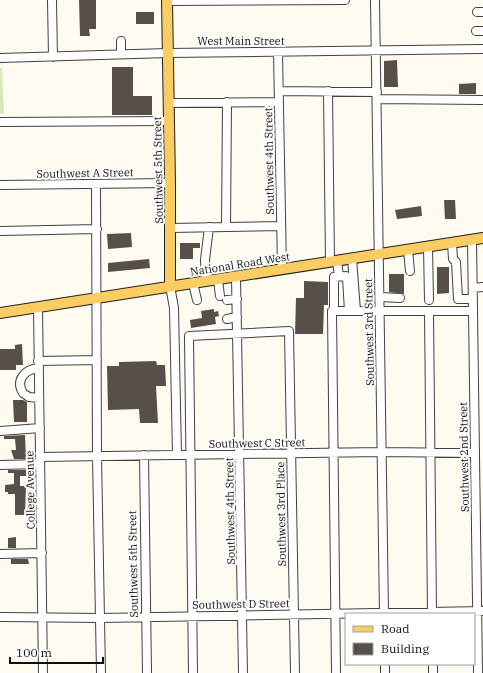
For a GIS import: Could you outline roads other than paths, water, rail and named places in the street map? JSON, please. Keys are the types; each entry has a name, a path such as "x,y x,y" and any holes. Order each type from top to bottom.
{"main road":[{"name":"Southwest 5th Street","path":"167,1 170,286"},
{"name":"National Road West","path":"0,313 95,300 170,286 206,282 483,238"}],"street":[{"path":"52,0 53,57"},
{"path":"167,1 345,0"},
{"name":"Southwest 3rd Street","path":"375,0 384,613"},
{"path":"121,41 121,54"},
{"name":"West Main Street","path":"0,58 168,52 483,49"},
{"name":"Southwest 4th Street","path":"278,52 282,269"},
{"path":"279,91 483,100"},
{"path":"328,92 333,261 339,276"},
{"path":"226,227 227,102"},
{"path":"169,103 279,102"},
{"path":"0,122 169,120"},
{"name":"Southwest A Street","path":"0,185 170,183"},
{"path":"96,184 97,229 95,300 101,673"},
{"path":"170,228 281,226"},
{"path":"206,282 205,260 209,227"},
{"path":"0,231 97,229"},
{"name":"Southwest 2nd Street","path":"472,240 475,453 480,612 478,673"},
{"path":"452,243 453,259 456,262 458,299 473,299"},
{"path":"428,247 429,300"},
{"path":"408,250 410,271"},
{"path":"352,258 352,311"},
{"path":"336,673 332,311 334,311 334,279 339,276 347,277 352,311"},
{"name":"Southwest 4th Street","path":"236,277 243,673"},
{"path":"218,280 223,298 237,299"},
{"path":"193,283 197,300"},
{"path":"170,286 174,308 177,455"},
{"path":"473,288 483,287"},
{"path":"380,297 400,298"},
{"name":"College Avenue","path":"38,308 44,673"},
{"path":"334,311 473,311"},
{"path":"429,311 432,613"},
{"path":"227,319 237,317"},
{"name":"Southwest 3rd Place","path":"237,334 289,331 295,673"},
{"path":"193,673 189,336 237,334"},
{"path":"39,398 29,397 23,393 20,383 22,376 28,370 39,365 97,360"},
{"path":"0,431 40,428"},
{"name":"Southwest C Street","path":"0,465 97,456 382,452 475,453"},
{"name":"Southwest 5th Street","path":"144,455 146,673"},
{"path":"0,554 42,553"},
{"name":"Southwest D Street","path":"0,617 101,618 336,613 480,612"}]}
